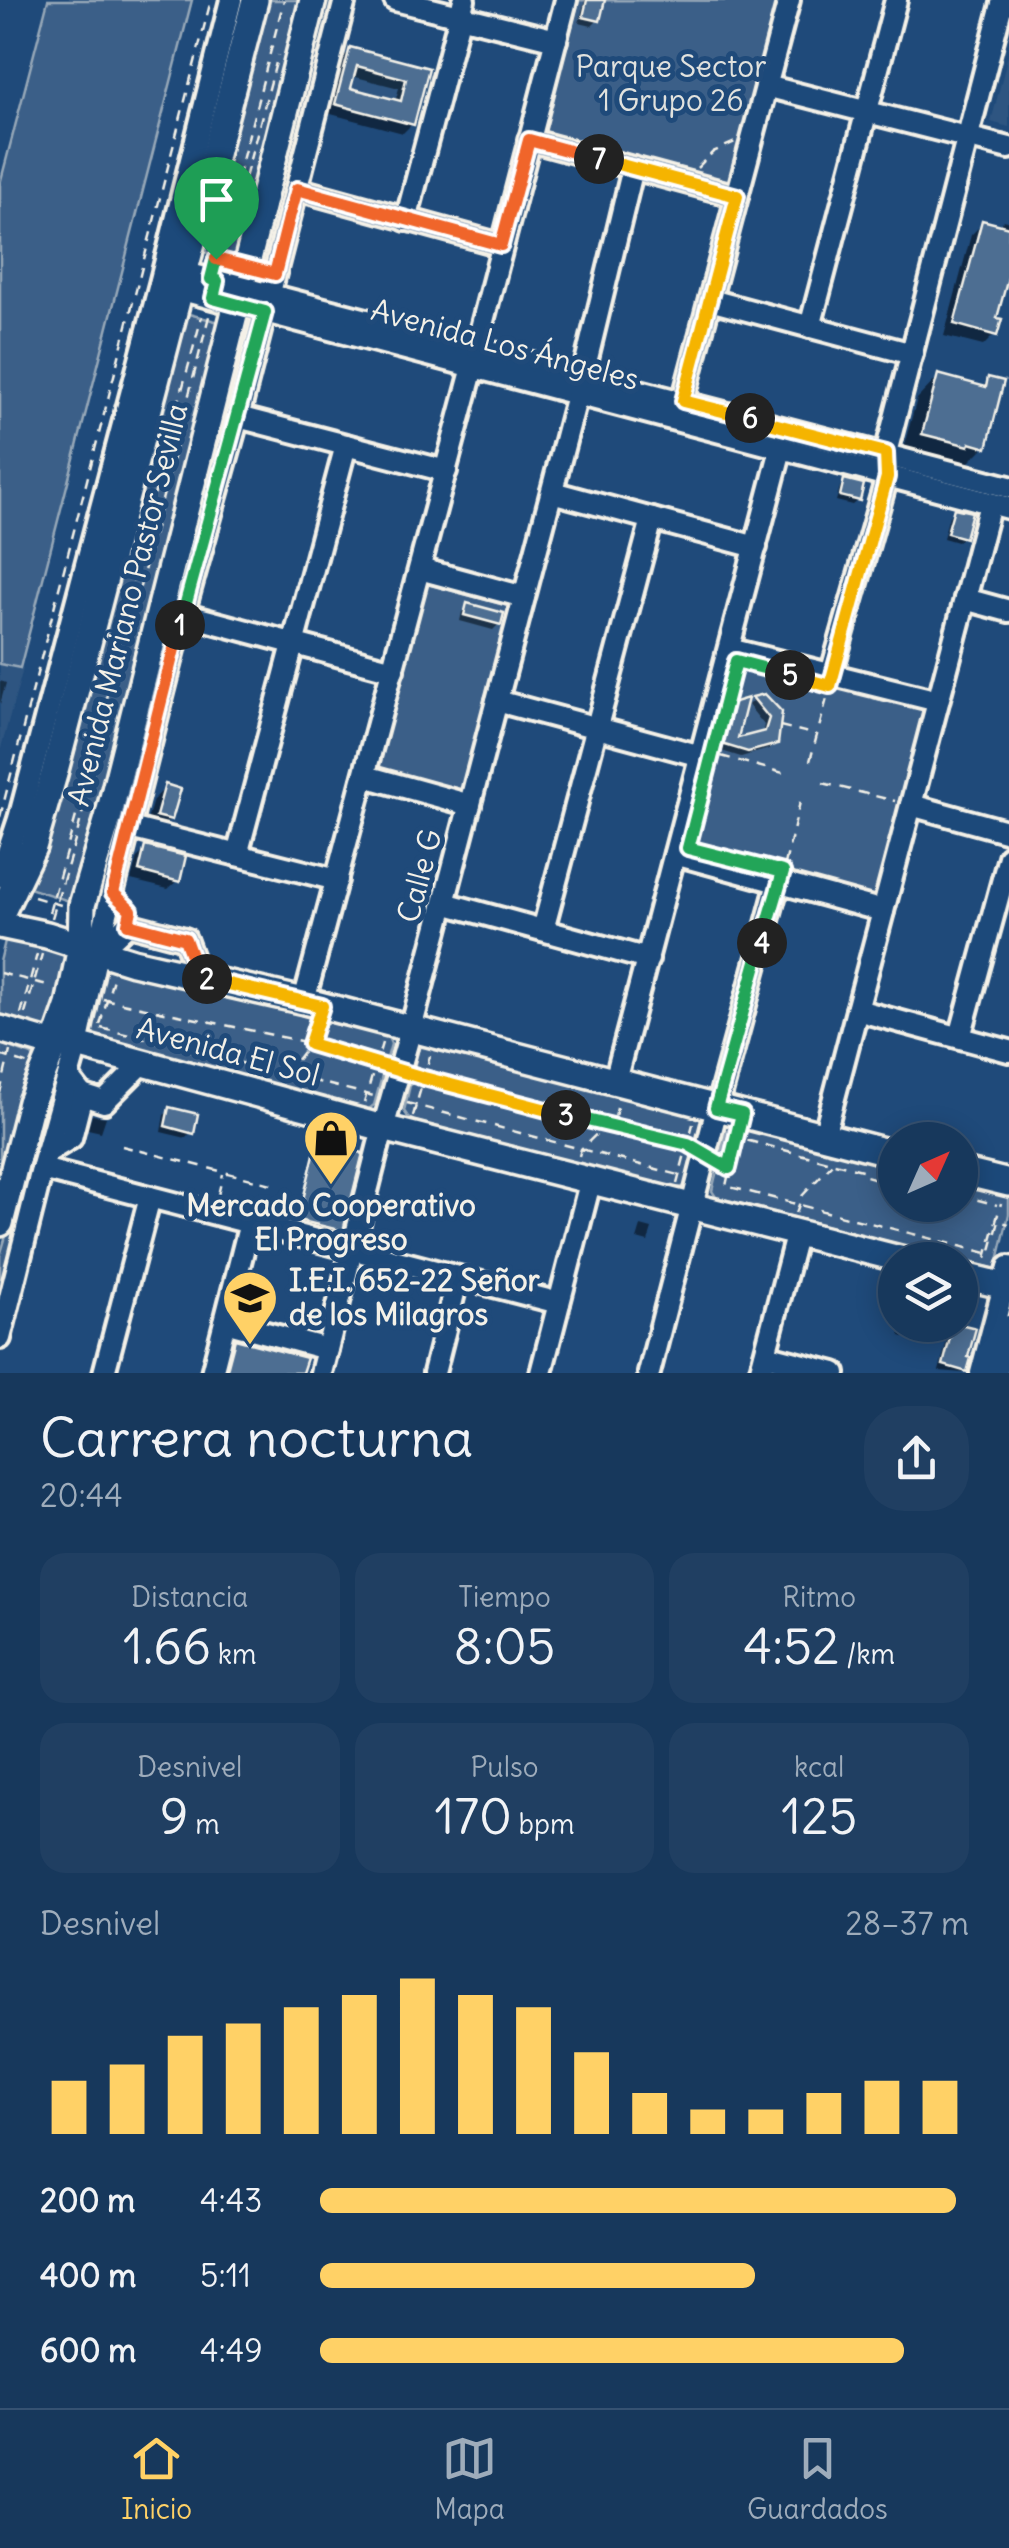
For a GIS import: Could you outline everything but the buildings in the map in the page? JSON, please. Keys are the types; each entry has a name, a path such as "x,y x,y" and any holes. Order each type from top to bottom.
{"main road":[{"name":"Avenida Mariano Pastor Sevilla","path":"0,1223 31,1102 81,1042 99,953 82,905 108,818 201,276 255,0"},
{"name":"Avenida Mariano Pastor Sevilla","path":"0,916 33,847 201,276 313,0"},
{"name":"Avenida El Sol","path":"0,925 620,1083 832,1146 878,1152"},
{"name":"Avenida El Sol","path":"11,1043 81,1042 384,1128 582,1177 681,1193 718,1212 878,1253"},
{"path":"978,1178 1005,1191"}],"street":[{"name":"Avenida Mariano Pastor Sevilla","path":"0,876 201,276 231,0"},
{"name":"Avenida Mariano Pastor Sevilla","path":"99,953 183,614 238,418 345,0"},
{"path":"395,0 462,8 556,40"},
{"path":"314,1004 336,880 566,0"},
{"path":"683,401 789,0"},
{"path":"810,326 896,0"},
{"path":"832,674 887,477 886,453 1003,0"},
{"path":"406,220 462,8"},
{"path":"766,86 1009,148"},
{"path":"529,140 737,196"},
{"name":"Calle G","path":"321,1373 580,385 633,168"},
{"path":"297,189 501,245"},
{"name":"Avenida Los Ángeles","path":"201,276 267,303 580,385 781,449 1000,506"},
{"path":"710,300 912,354"},
{"name":"Avenida Los Ángeles","path":"580,385 683,401 1009,486"},
{"path":"238,418 446,470"},
{"path":"237,854 346,445"},
{"path":"620,1083 648,959 781,449"},
{"path":"552,492 756,547"},
{"path":"832,1146 858,1010 938,701 965,599 1000,506"},
{"path":"543,930 652,519"},
{"path":"420,568 524,597"},
{"path":"965,599 1009,610"},
{"path":"183,614 393,670"},
{"path":"729,649 938,701"},
{"path":"497,701 702,754"},
{"path":"364,776 470,804"},
{"path":"911,805 1009,832"},
{"path":"130,828 336,880"},
{"path":"675,854 883,911"},
{"path":"960,1038 1009,856"},
{"path":"649,1373 681,1193 696,1149 723,1115 779,883"},
{"path":"99,953 128,924 131,910 113,893"},
{"path":"444,903 648,959"},
{"path":"128,924 185,939 199,977"},
{"path":"858,1010 1009,1051"},
{"name":"Avenida Mariano Pastor Sevilla","path":"0,1338 44,1161 81,1042"},
{"path":"68,1076 82,1096 104,1102 143,1062"},
{"path":"44,1161 71,1138 82,1096"},
{"path":"44,1161 150,1197 560,1303"},
{"path":"541,1373 560,1303 582,1177"},
{"path":"104,1373 150,1197"},
{"path":"212,1373 250,1222"},
{"path":"794,1232 763,1364 835,1373"},
{"path":"434,1373 458,1277"},
{"path":"981,1373 992,1279"},
{"path":"225,1322 327,1349"},
{"path":"997,1373 1009,1326"}],"path":[{"path":"0,1062 11,1043 32,982 85,784 160,475 201,276 211,0"},
{"path":"45,935 77,834 201,276 284,0"},
{"path":"0,817 201,276 278,52"},
{"path":"692,174 704,158 722,146 741,142"},
{"path":"810,762 832,674"},
{"path":"780,726 817,735"},
{"path":"702,754 787,774"},
{"path":"823,783 911,805"},
{"path":"779,883 800,798"},
{"path":"99,953 81,1042 286,1074 367,1094"},
{"path":"0,973 310,1044 696,1149 729,1168"},
{"path":"286,1074 310,1044 314,1004"},
{"path":"412,1029 424,1078 416,1105 384,1128 367,1094 376,1063 412,1029"},
{"path":"0,1093 11,1043"},
{"path":"582,1177 581,1149 615,1116 620,1083"},
{"path":"416,1105 581,1149 681,1193 696,1149 723,1115"},
{"path":"723,1115 832,1146 866,1176 878,1179"},
{"path":"723,1115 729,1168 726,1186 990,1254 998,1221 1009,1224"},
{"path":"122,1146 276,1186"},
{"path":"794,1232 802,1196 832,1146"},
{"path":"718,1212 729,1168"},
{"path":"214,1213 224,1172"},
{"path":"978,1193 1005,1191 987,1253 992,1279"}],"shaded area":[{"path":"350,47 429,68 414,125 335,104"},
{"path":"1009,51 1009,127 991,122"},
{"path":"0,665 23,669 0,752"}],"green space":[{"path":"48,0 192,0 20,668 0,664 0,184"},
{"path":"265,0 304,0 239,261 201,251"},
{"path":"322,0 336,0 266,268 255,266"},
{"name":"Parque Sector 1 Grupo 26","path":"579,0 780,1 731,186 543,135"},
{"path":"185,313 223,323 72,902 23,886"},
{"path":"239,328 249,330 103,903 91,899 220,433"},
{"path":"424,583 512,607 464,792 375,768"},
{"path":"734,659 926,708 877,900 683,851"},
{"path":"13,938 67,954 56,1031 0,1024 0,962 5,941"},
{"path":"114,966 388,1037 391,1044 374,1105 369,1109 360,1107 93,1037 89,1032 103,973"},
{"path":"0,1044 32,1055 35,1060 0,1199"},
{"path":"427,1046 696,1114 703,1123 689,1180 683,1187 674,1188 414,1121 404,1111 418,1051"},
{"path":"47,1079 56,1082 0,1298 0,1256 46,1104"},
{"path":"736,1125 878,1162 878,1222 978,1222 978,1188 1005,1195 1009,1198 1009,1214 996,1269 978,1264 978,1242 891,1242 716,1197 712,1191 729,1128"}],"place":[{"name":"Mercado Cooperativo El Progreso","path":"331,1187"},
{"name":"I.E.I. 652-22 Señor de los Milagros","path":"250,1347"}],"route":[{"path":"529,140 737,196 683,401 886,453 887,477 830,686 736,661 688,848 783,872 716,1108 742,1114 729,1168 688,1144 424,1078 310,1044 322,1006 199,977 185,939 128,924 131,910 113,893 265,312 213,298 217,281 211,279 216,259 275,274 297,189 501,245 529,140"}]}
